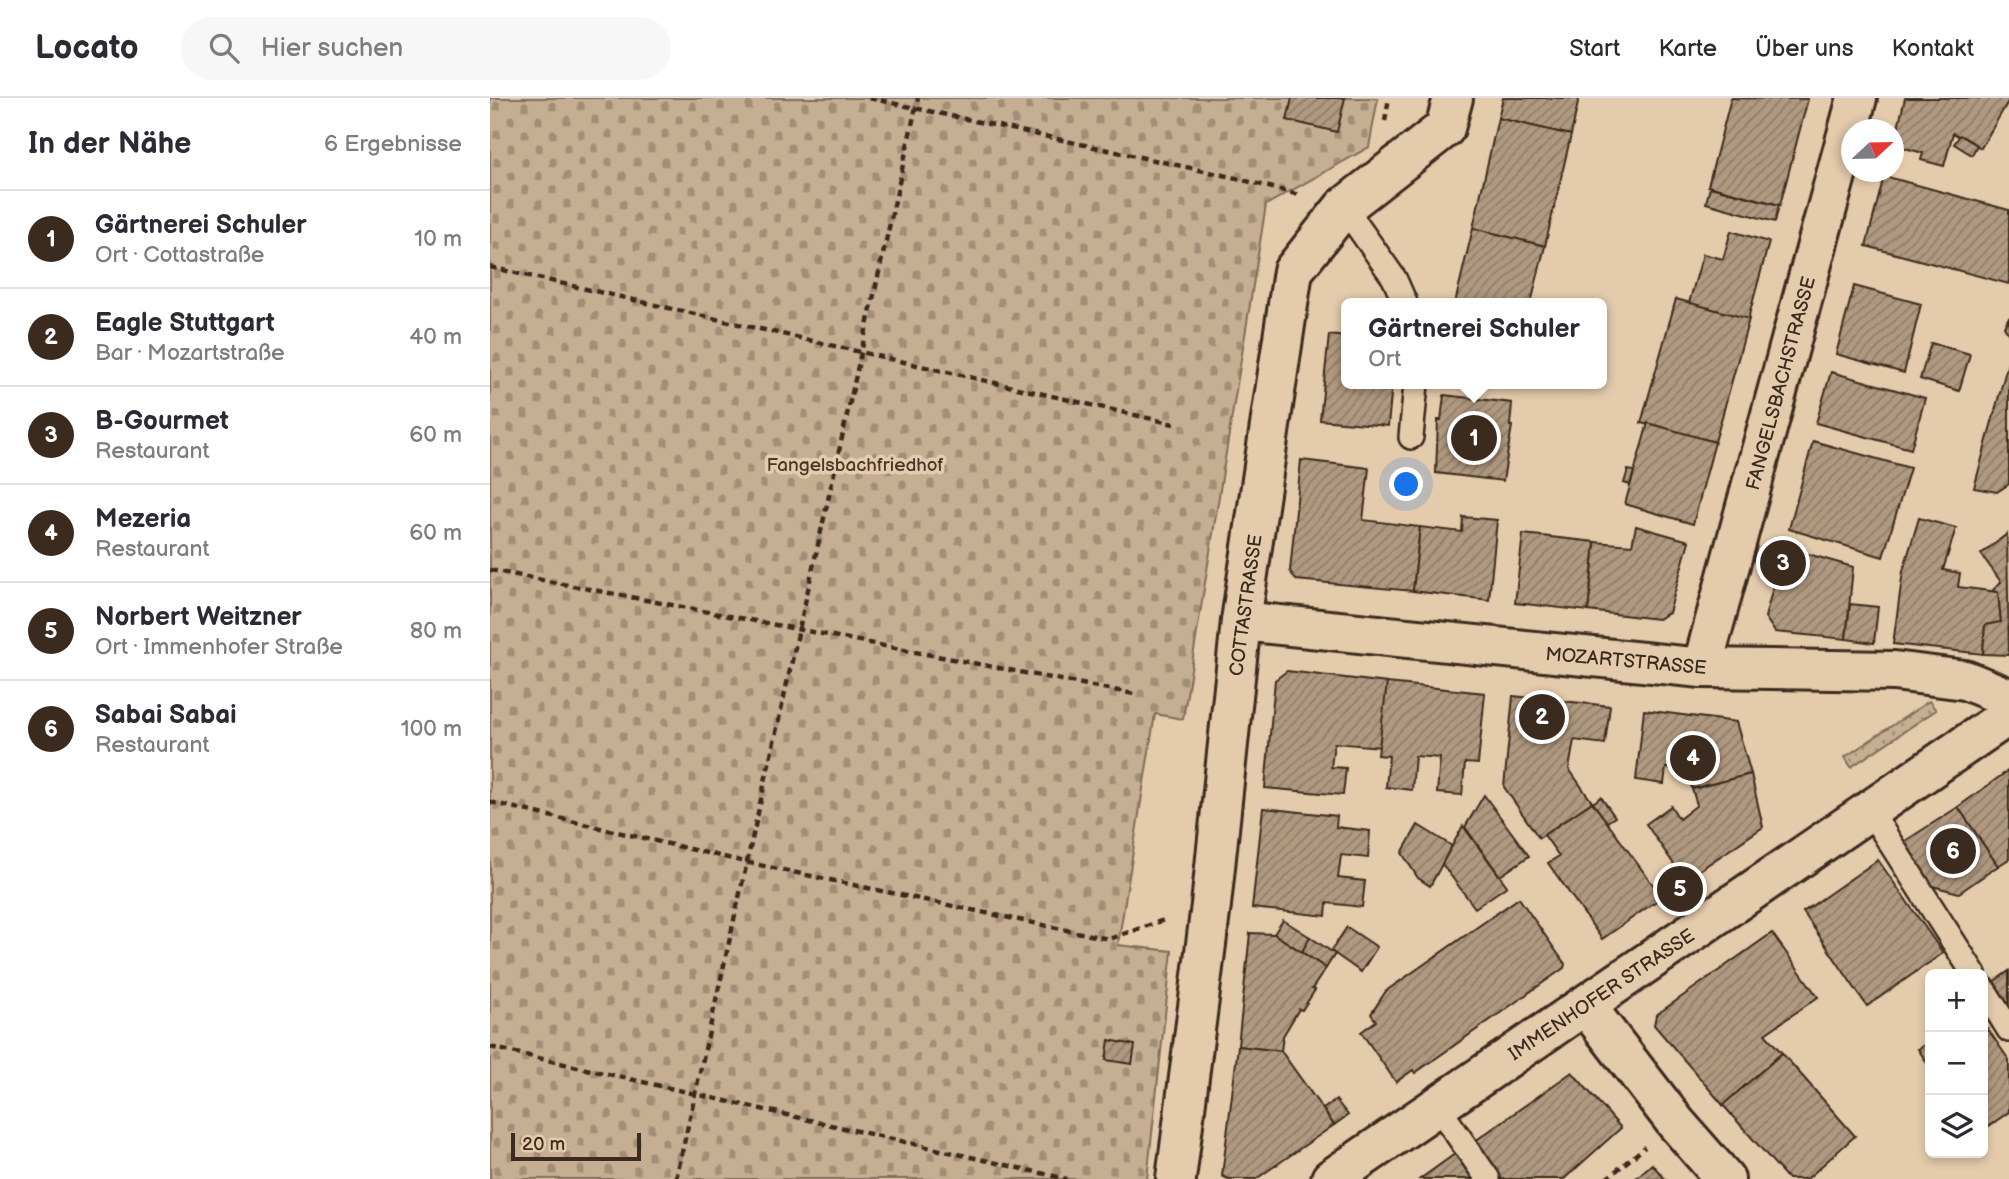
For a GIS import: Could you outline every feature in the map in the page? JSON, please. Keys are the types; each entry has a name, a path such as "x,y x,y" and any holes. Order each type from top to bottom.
{"street":[{"name":"COTTASTRASSE","path":"1176,1179 1211,905 1241,621 1293,271 1344,207 1444,128 1452,98"},
{"name":"FANGELSBACHSTRASSE","path":"1702,668 1857,98"},
{"name":"MOZARTSTRASSE","path":"1241,621 1702,668 1894,671 1965,680 2009,698"},
{"name":"IMMENHOFER STRASSE","path":"1331,1179 1436,1104 1586,1006 2009,715"},
{"path":"1586,1006 1675,1123 1725,1179"}],"lane":[{"path":"1344,207 1394,278 1403,298"},
{"path":"1411,437 1416,389"},
{"path":"1870,811 1971,969"},
{"path":"1988,996 2009,1030"},
{"path":"1436,1104 1488,1179"}],"path":[{"path":"869,98 1232,177 1344,207"},
{"path":"676,1179 918,98"},
{"path":"490,267 1174,424"},
{"path":"490,570 1134,694"},
{"path":"490,802 745,862 1110,939 1211,905"},
{"path":"490,1047 1067,1179"},
{"path":"1606,1179 1619,1168"}],"green space":[{"name":"Fangelsbachfriedhof","path":"490,98 1378,98 1369,147 1266,205 1183,719 1155,714 1118,945 1172,951 1147,1179 490,1179"},
{"path":"1929,701 1936,710 1851,767 1845,757"}],"building":[{"path":"1292,98 1345,98 1337,132 1287,120"},
{"path":"1503,98 1579,98 1571,135 1498,118"},
{"path":"1731,98 1808,99 1780,205 1708,186"},
{"path":"1905,98 2009,98 1981,148 1953,133 1944,166 1921,160 1923,153 1904,148 1904,119 1900,119"},
{"path":"1498,118 1571,135 1545,246 1473,228"},
{"path":"1960,135 1977,145 1972,155 1954,144"},
{"path":"1904,181 2009,210 2009,284 1866,246 1882,182"},
{"path":"1710,187 1779,205 1775,222 1706,203"},
{"path":"1473,228 1545,246 1532,298 1456,298"},
{"path":"1731,231 1769,242 1748,319 1689,303 1703,254 1723,259"},
{"path":"1854,286 1921,304 1904,373 1836,354"},
{"path":"1676,299 1749,319 1715,442 1641,423"},
{"path":"2009,317 2009,335 2004,327"},
{"path":"1329,335 1341,336 1341,389 1392,389 1388,426 1320,420"},
{"path":"1931,343 1970,354 1959,391 1920,379"},
{"path":"2009,359 2009,484 1997,492 1974,488"},
{"path":"1831,372 1925,398 1911,449 1816,423"},
{"path":"1444,395 1512,403 1512,426 1503,481 1436,473 1438,420 1441,420"},
{"path":"1648,423 1715,442 1693,524 1625,504"},
{"path":"1813,441 1910,468 1883,557 1789,529"},
{"path":"1301,460 1369,468 1363,520 1420,527 1413,591 1296,580 1290,571"},
{"path":"1628,470 1634,471 1630,485 1624,483"},
{"path":"1463,517 1497,520 1489,600 1413,591 1420,527 1462,532"},
{"path":"1919,518 1956,528 1943,570 1960,573 1958,587 1998,592 2001,622 1985,625 1983,654 1893,644 1903,571"},
{"path":"1636,526 1689,541 1669,613 1658,619 1588,611 1595,542 1632,545"},
{"path":"1523,534 1595,542 1588,611 1515,603"},
{"path":"2007,534 2009,655 1983,654 1985,625 2001,622 1998,592 1992,591 2001,582 1981,554"},
{"path":"1784,547 1853,567 1846,639 1775,632 1765,617"},
{"path":"1850,604 1878,607 1874,643 1846,639"},
{"path":"1287,671 1387,683 1381,747 1334,743 1331,767 1346,768 1343,795 1265,788 1275,680"},
{"path":"1387,683 1485,693 1478,764 1465,763 1462,795 1437,793 1440,758 1415,756 1412,790 1386,787 1389,756 1378,755"},
{"path":"1513,696 1610,706 1605,744 1574,740 1569,769 1592,802 1539,838 1504,787"},
{"path":"1644,710 1736,722 1751,774 1692,789 1689,772 1666,768 1664,784 1636,780"},
{"path":"2009,770 2009,859 1998,866 1958,807"},
{"path":"1751,774 1763,827 1685,880 1646,824 1671,806 1679,819 1697,805 1692,789"},
{"path":"1484,795 1529,856 1500,876 1465,827"},
{"path":"1601,797 1615,817 1607,822 1593,803"},
{"path":"1592,802 1662,897 1602,939 1548,863 1559,856 1544,835"},
{"path":"1958,807 1998,866 1959,893 1932,886 1902,843"},
{"path":"1263,808 1337,816 1336,827 1370,831 1368,858 1341,855 1338,878 1365,881 1362,907 1327,903 1326,916 1252,908"},
{"path":"1418,825 1452,846 1430,886 1418,878 1402,853"},
{"path":"1463,826 1507,886 1475,908 1442,864"},
{"path":"1878,860 1943,953 1867,1006 1803,912"},
{"path":"1519,898 1565,964 1564,968 1415,1073 1413,1070 1396,1082 1361,1032 1376,1021 1371,1014 1386,991"},
{"path":"1283,920 1310,937 1302,952 1274,934"},
{"path":"1347,927 1377,947 1361,972 1331,951"},
{"path":"1250,933 1274,934 1326,968 1312,989 1315,990 1302,1010 1299,1009 1283,1036 1281,1051 1238,1046"},
{"path":"1772,933 1818,997 1765,1034 1782,1053 1723,1105 1654,1025 1656,1015"},
{"path":"1310,937 1335,954 1326,968 1302,952"},
{"path":"2009,971 2009,1014 1989,985"},
{"path":"1988,1029 2009,1060 2009,1112 1988,1127"},
{"path":"1109,1040 1135,1045 1132,1064 1106,1060"},
{"path":"1925,1044 1925,1060 1918,1049"},
{"path":"1238,1046 1281,1051 1334,1125 1256,1179 1228,1179 1222,1176"},
{"path":"1782,1053 1855,1136 1807,1179 1788,1179 1723,1105"},
{"path":"1572,1072 1621,1128 1564,1179 1496,1179 1471,1144"},
{"path":"1336,1100 1348,1115 1334,1125 1323,1109"},
{"path":"1455,1154 1473,1179 1420,1179"},
{"path":"1652,1164 1665,1179 1635,1179"}],"place":[{"name":"Gärtnerei Schuler","path":"1474,438"},
{"name":"B-Gourmet","path":"1783,563"},
{"name":"Eagle Stuttgart","path":"1542,717"},
{"name":"Mezeria","path":"1693,758"},
{"name":"Sabai Sabai","path":"1953,851"},
{"name":"Norbert Weitzner","path":"1680,889"}]}
